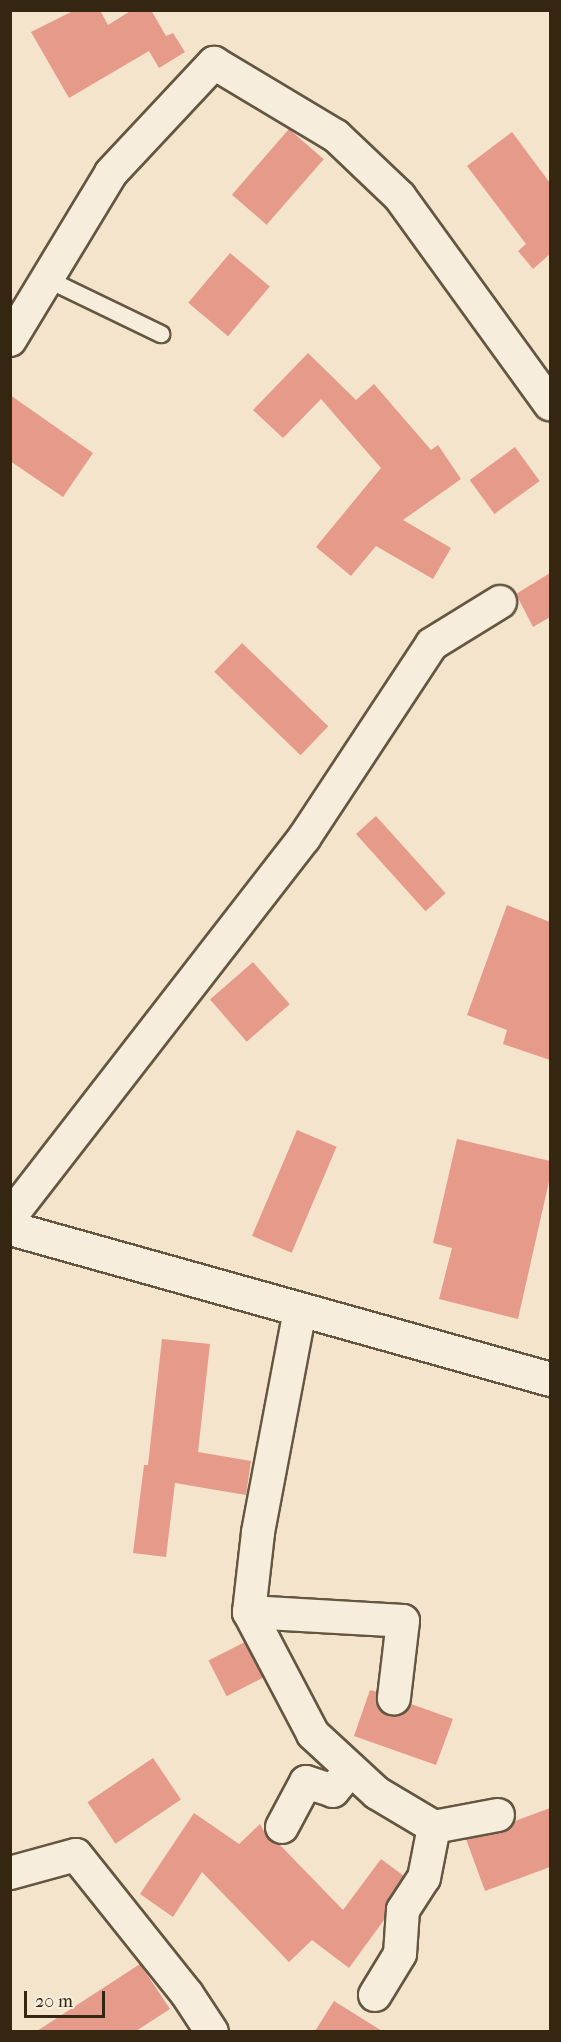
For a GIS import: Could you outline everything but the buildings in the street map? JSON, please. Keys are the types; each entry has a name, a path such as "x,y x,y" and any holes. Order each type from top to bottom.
{"street":[{"path":"10,340 111,173 214,63 336,136 400,197 548,394"},
{"path":"10,1217 304,838 432,644 500,602"},
{"path":"10,1228 550,1379"},
{"path":"300,1310 258,1533 249,1612 313,1734 377,1792 434,1827 498,1815"},
{"path":"249,1612 403,1621 394,1698"},
{"path":"282,1827 306,1782 333,1791 351,1769"},
{"path":"375,1995 399,1954 403,1910 424,1878 434,1827"},
{"path":"10,1874 76,1855 187,1994 212,2031"}],"lane":[{"path":"47,279 161,334"}]}
